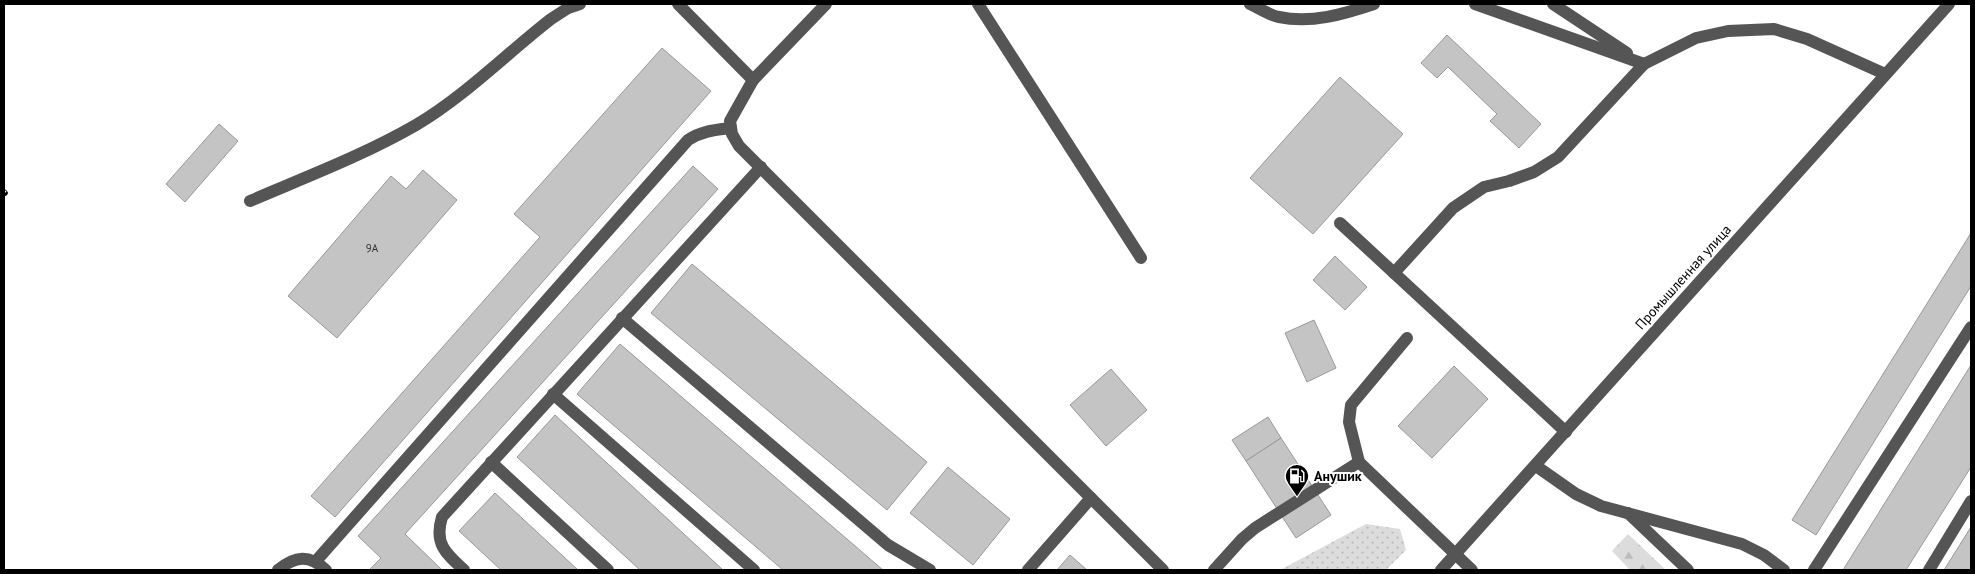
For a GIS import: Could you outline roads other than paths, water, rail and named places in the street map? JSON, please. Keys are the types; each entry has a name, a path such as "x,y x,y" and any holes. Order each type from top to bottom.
{"street":[{"path":"250,201 381,144 417,124 450,101 551,19 568,8 580,4"},
{"path":"678,4 753,80"},
{"path":"826,4 753,80 730,121 732,134 739,146 1091,498 1156,568"},
{"path":"978,4 1142,258"},
{"path":"1250,4 1278,17 1309,20 1350,12 1374,4"},
{"path":"1475,4 1644,64"},
{"path":"1553,4 1644,64"},
{"name":"Промышленная улица","path":"1441,570 1949,4"},
{"path":"1394,273 1453,208 1484,187 1534,172 1558,157 1644,64 1696,38 1728,31 1774,29 1807,39 1885,74"},
{"path":"278,570 299,558 321,566 688,140 695,134 731,128"},
{"path":"464,570 449,557 440,544 438,531 442,517 760,167"},
{"path":"1340,223 1566,432"},
{"path":"622,318 888,545 930,570"},
{"path":"1814,570 1971,327"},
{"path":"1407,338 1351,405 1349,422 1359,462 1472,570"},
{"path":"553,394 754,570"},
{"path":"491,462 608,570"},
{"path":"1214,570 1242,539 1255,528 1359,462"},
{"path":"1536,466 1576,494 1601,506 1742,544 1764,555 1784,570"},
{"path":"1028,570 1091,498"},
{"path":"1929,570 1971,501"},
{"path":"1627,513 1688,570"}],"place":[{"name":"Анушик","path":"1297,497"}]}
